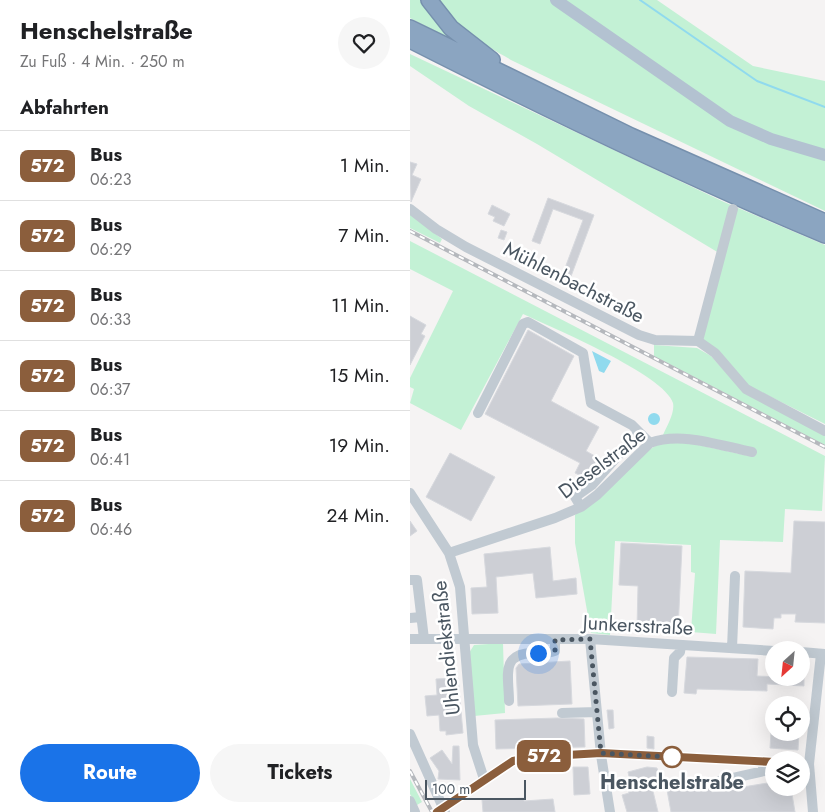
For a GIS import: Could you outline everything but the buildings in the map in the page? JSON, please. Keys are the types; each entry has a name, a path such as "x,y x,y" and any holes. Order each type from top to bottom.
{"highway":[{"path":"429,0 438,14 458,34 534,90"},
{"path":"410,28 631,136 825,222"},
{"path":"410,40 552,112 727,193 825,235"}],"main road":[{"path":"556,0 730,122 771,139 825,155"}],"street":[{"name":"Mühlenbachstraße","path":"410,209 436,229 466,247 639,335 655,340 698,341"},
{"path":"733,209 698,341 715,353 746,389 825,431"},
{"path":"478,413 523,324 528,322 583,353 591,403 632,426 650,443"},
{"path":"580,506 575,498 592,485 639,432"},
{"name":"Dieselstraße","path":"450,553 554,518 580,506 597,495 650,443 679,438 752,452"},
{"name":"Uhlendiekstraße","path":"410,493 450,553 460,587 473,745 484,779"},
{"path":"732,648 735,576"},
{"path":"410,580 417,580 424,639"},
{"path":"410,618 421,617"},
{"name":"Junkersstraße","path":"410,638 465,640 590,639 765,650"},
{"path":"590,639 601,753 610,812"},
{"path":"518,640 519,649 523,654"},
{"path":"509,701 508,666 514,656 555,651 555,640"},
{"path":"672,692 674,658 680,652 681,645"},
{"path":"807,751 823,654 810,653"},
{"path":"562,713 597,712"},
{"path":"410,734 442,811 484,779 513,761 533,757 601,753 762,762 764,771 720,781"},
{"path":"810,794 813,812"},
{"path":"410,801 415,812"}],"green space":[{"path":"410,0 425,0 466,47 410,18"},
{"path":"437,0 657,0 753,66 825,81 825,211 513,61 481,42 461,27"},
{"path":"410,54 724,202 825,245 825,424 749,386 703,339 719,253 537,144 469,106 410,66"},
{"path":"410,214 442,239 440,243 410,228"},
{"path":"410,241 825,456 822,511 785,509 783,542 720,540 716,634 691,632 695,573 691,572 691,545 615,541 610,635 591,633 575,543 575,515 645,452 659,444 680,441 754,457 752,450 663,435 673,411 673,403 665,392 650,379 581,340 523,314 461,430 410,403 414,389 410,387 410,378 453,291 410,269"},
{"path":"654,345 697,348 711,356 744,392 825,435 825,445 654,356"},
{"path":"503,643 505,713 474,716 469,653 474,645"},
{"path":"410,779 422,802 417,805 410,794"}],"water":[{"path":"592,351 611,361 604,373 599,371"},
{"path":"656,413 659,414 659,424 652,425 649,424 648,417 649,414"}],"waterway":[{"path":"640,0 757,81 825,107"}],"railway":[{"path":"410,231 825,447"},
{"path":"410,771 432,812"}],"bus line":[{"name":"572","path":"437,812 513,761 533,757 601,753 765,762"}],"place":[{"name":"Henschelstraße","path":"672,757"}],"route":[{"path":"538,653 555,651 555,640 590,639 601,753 672,757"}]}
